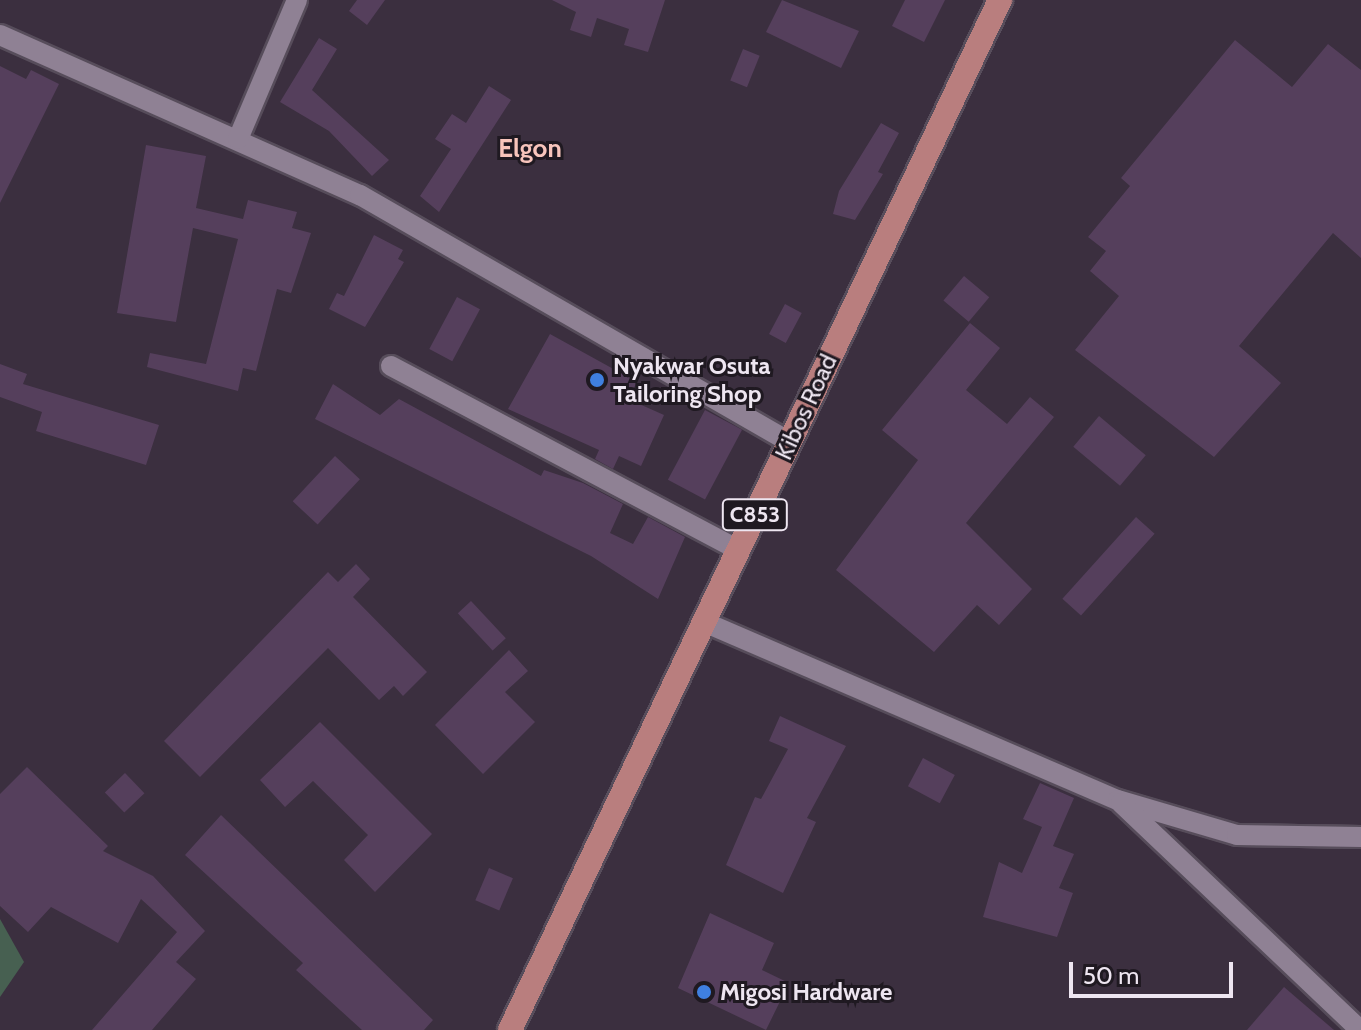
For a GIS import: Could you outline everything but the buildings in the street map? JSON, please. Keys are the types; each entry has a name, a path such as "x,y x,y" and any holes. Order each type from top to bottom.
{"main road":[{"name":"Kibos Road","path":"510,1030 1000,0"}],"street":[{"path":"238,139 297,0"},
{"path":"0,35 360,195 790,442"},
{"path":"391,366 738,550"},
{"path":"704,622 1118,800 1237,835 1361,837"},
{"path":"1118,800 1360,1030"}],"green space":[{"path":"0,919 24,962 0,997"}],"place":[{"name":"Nyakwar Osuta Tailoring Shop","path":"597,380"},
{"name":"Migosi Hardware","path":"704,992"}],"district":[{"name":"Elgon","path":"530,149"}]}
